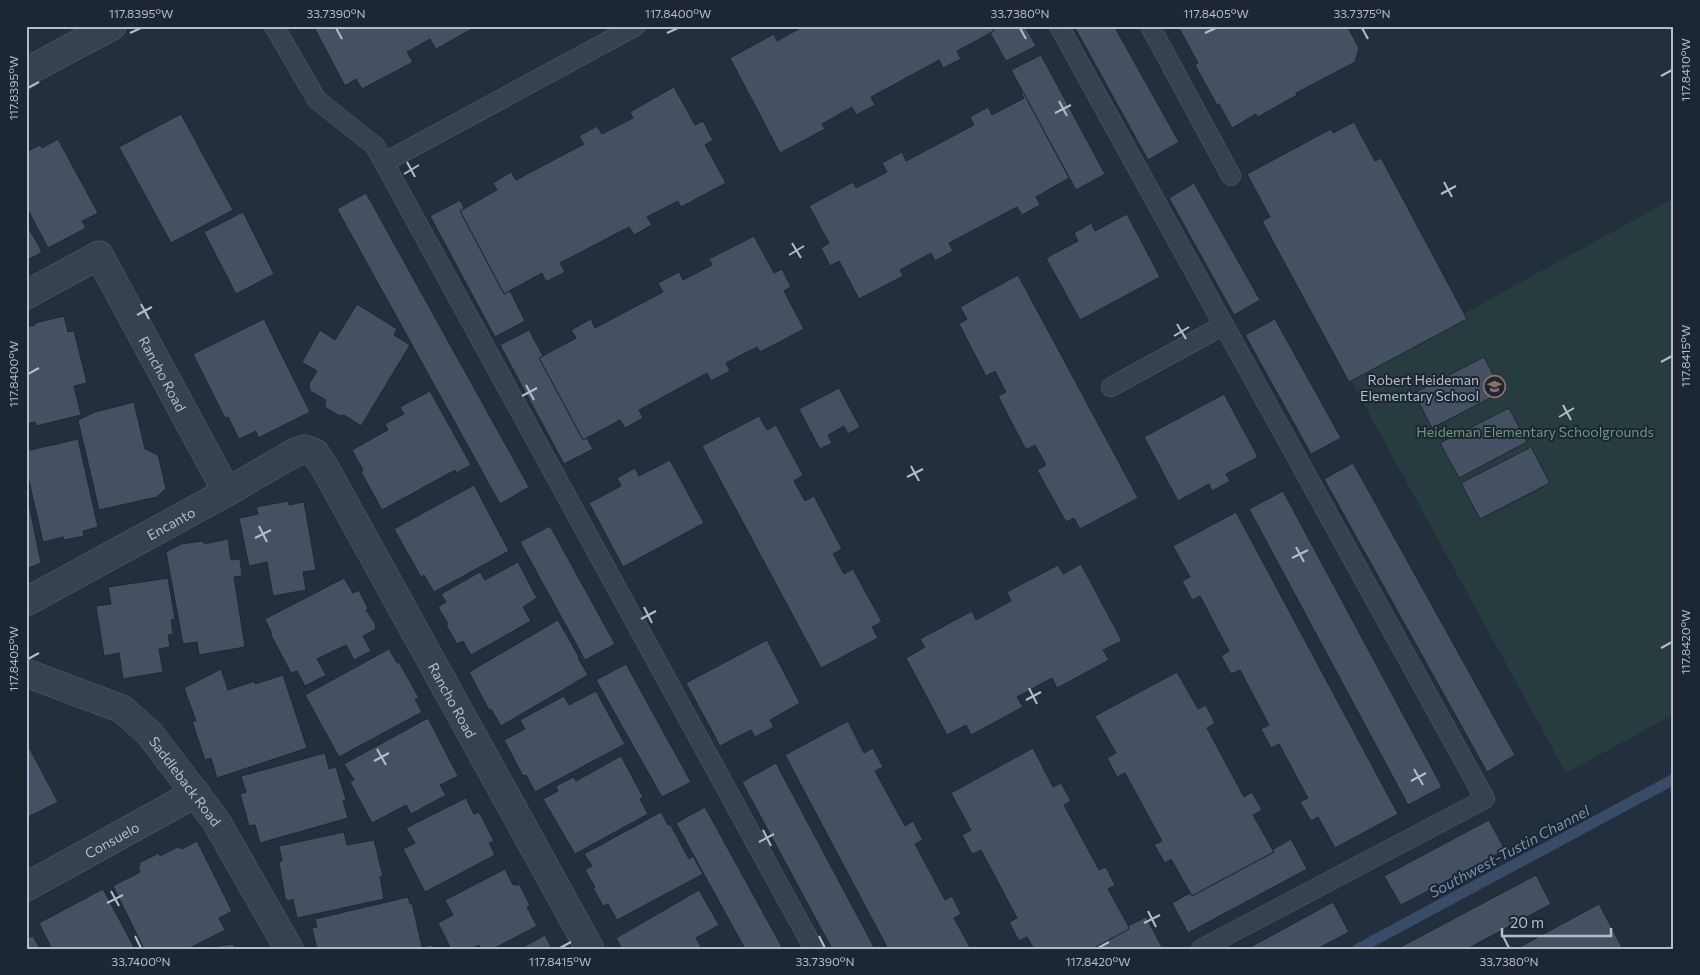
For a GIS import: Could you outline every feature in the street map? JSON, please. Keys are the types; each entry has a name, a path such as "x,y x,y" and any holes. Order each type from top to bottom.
{"street":[{"path":"26,72 112,26"},
{"name":"Rancho Road","path":"26,295 99,255 227,492"},
{"name":"Encanto","path":"26,602 227,492 294,453 304,448 315,453"},
{"name":"Rancho Road","path":"315,453 590,949"},
{"name":"Saddleback Road","path":"26,673 122,710 150,734 216,821 289,949"},
{"name":"Consuelo","path":"26,887 196,793"}],"lane":[{"path":"274,26 317,100 375,146 385,162 814,949"},
{"path":"385,162 636,26"},
{"path":"1059,26 1485,799 1202,949"},
{"path":"1150,26 1231,176"},
{"path":"1110,387 1224,325"}],"green space":[{"name":"Heideman Elementary Schoolgrounds","path":"1674,198 1674,714 1566,773 1349,377"}],"building":[{"path":"319,26 477,26 436,49 430,39 407,52 413,62 362,89 356,79 345,86 315,29"},
{"path":"804,26 992,26 994,31 957,51 961,59 943,68 939,60 871,97 875,105 856,115 852,107 822,124 825,129 780,153 730,58 774,34 777,41"},
{"path":"992,26 1025,26 1036,46 1006,61 990,33 994,31"},
{"path":"1074,26 1114,26 1179,142 1148,160"},
{"path":"1178,26 1347,26 1359,48 1355,62 1296,93 1297,95 1258,117 1256,114 1232,128 1195,65 1198,63"},
{"path":"1041,55 1105,174 1076,190 1011,70"},
{"path":"674,87 695,125 703,121 713,140 705,145 726,183 681,207 678,201 647,217 652,225 634,235 629,227 560,263 565,272 546,282 542,273 504,294 460,211 497,190 493,183 511,172 516,180 584,144 579,136 597,126 602,134 633,118 630,112"},
{"path":"1023,92 1069,178 1036,197 1040,205 1022,215 1017,207 949,243 953,251 935,261 931,253 900,270 903,276 859,299 839,261 830,266 821,248 829,243 809,206 853,182 856,188 887,172 882,163 902,152 906,161 974,125 970,117 988,107 992,115 1024,98 1021,93"},
{"path":"181,114 233,210 171,243 119,147"},
{"path":"1354,122 1375,161 1381,158 1467,319 1349,382 1262,221 1270,217 1247,174 1331,129 1333,133"},
{"path":"58,139 98,213 82,221 86,228 48,248 26,206 26,152 40,145 42,148"},
{"path":"1194,183 1260,300 1234,315 1169,198"},
{"path":"366,193 529,487 500,504 337,209"},
{"path":"460,200 464,208 460,211 504,294 510,291 525,321 495,337 430,216"},
{"path":"243,212 274,274 236,294 204,232"},
{"path":"1127,214 1160,277 1080,320 1046,258 1078,241 1074,233 1091,223 1095,231"},
{"path":"26,223 42,252 26,261"},
{"path":"754,236 774,273 782,269 791,287 784,291 804,329 760,352 757,347 726,363 730,371 711,381 707,373 639,410 643,418 625,428 620,420 583,440 539,358 576,338 571,330 591,319 595,328 663,292 658,283 679,272 683,280 712,265 709,259"},
{"path":"1018,275 1138,498 1080,529 1074,518 1066,522 1037,470 1046,465 1035,445 1026,450 998,396 1006,392 995,371 986,376 959,324 967,319 960,307"},
{"path":"357,304 397,329 394,335 410,345 361,426 344,415 340,416 326,408 326,400 310,391 309,384 317,371 302,362 320,330 335,340"},
{"path":"64,316 68,332 74,331 87,383 74,386 81,415 36,426 35,422 26,424 26,327"},
{"path":"264,319 310,412 258,438 256,431 239,439 228,417 225,418 193,354"},
{"path":"1275,319 1341,438 1311,454 1245,335"},
{"path":"529,330 543,356 539,358 583,440 587,438 593,449 564,464 500,345"},
{"path":"1484,357 1502,392 1432,428 1414,393"},
{"path":"839,388 860,427 848,434 844,426 828,435 832,443 820,449 799,409"},
{"path":"430,391 471,465 456,473 455,470 382,510 361,472 363,470 352,450 388,430 385,424 404,414 400,407"},
{"path":"1224,394 1258,457 1226,474 1230,481 1212,491 1209,484 1178,501 1144,437"},
{"path":"134,402 145,449 158,455 166,488 157,497 99,510 78,420 95,412"},
{"path":"1509,408 1527,442 1459,478 1440,443"},
{"path":"759,416 767,430 776,425 803,475 794,481 805,501 814,496 842,549 833,554 844,574 853,569 882,622 872,627 878,638 821,668 702,446"},
{"path":"78,439 98,527 83,531 84,536 64,540 63,537 43,542 26,468 26,451"},
{"path":"1531,447 1550,483 1480,519 1461,483"},
{"path":"670,460 704,523 623,567 589,503 621,486 617,478 635,468 639,476"},
{"path":"1353,463 1515,755 1487,772 1324,479"},
{"path":"474,485 509,551 434,592 424,575 421,577 394,529"},
{"path":"26,490 41,563 26,569"},
{"path":"1283,491 1442,787 1408,805 1249,509"},
{"path":"288,501 289,505 304,502 316,570 303,572 306,590 273,596 267,562 249,566 239,518 258,514 256,507"},
{"path":"1236,512 1398,814 1335,848 1318,817 1311,821 1300,802 1308,798 1279,744 1271,748 1261,729 1269,725 1240,670 1231,674 1221,656 1229,651 1200,596 1192,600 1182,581 1190,577 1173,546"},
{"path":"550,526 615,644 585,660 520,542"},
{"path":"228,539 231,560 240,559 242,576 234,577 245,647 199,655 197,642 183,644 166,552 181,544 204,541 204,544"},
{"path":"518,562 537,598 523,607 531,621 471,655 463,641 457,644 446,625 448,624 438,607 446,602 441,594 480,572 485,580"},
{"path":"1081,564 1122,641 1103,650 1109,660 1057,688 1052,678 1017,697 1023,707 971,735 966,725 947,735 906,658 925,647 920,639 972,611 976,620 1011,601 1007,592 1058,565 1063,574"},
{"path":"168,578 175,619 171,620 173,634 168,635 170,647 159,649 163,672 123,679 119,653 104,656 96,606 111,604 108,587"},
{"path":"344,578 353,593 359,590 368,609 366,610 375,623 376,629 363,636 371,651 354,660 346,645 317,659 326,675 305,686 297,671 291,673 271,635 265,619"},
{"path":"558,620 588,675 501,726 491,709 489,710 469,672"},
{"path":"767,640 800,703 770,720 774,727 755,737 751,730 720,746 686,683"},
{"path":"389,649 397,663 399,662 419,698 415,699 422,712 339,757 305,695"},
{"path":"626,664 691,782 662,797 596,680"},
{"path":"221,669 228,690 255,681 255,684 283,675 307,748 217,778 211,758 205,760 192,721 196,721 184,688"},
{"path":"1177,672 1198,709 1206,705 1215,723 1207,728 1244,797 1252,792 1262,810 1253,815 1274,852 1192,896 1171,859 1165,863 1154,845 1162,841 1125,773 1117,777 1107,758 1116,753 1095,716"},
{"path":"596,691 625,744 535,792 526,775 523,776 504,740 525,729 520,720 564,696 569,705"},
{"path":"428,718 458,776 440,785 446,795 411,814 406,805 372,823 350,782 354,780 344,764"},
{"path":"848,721 864,753 873,748 883,767 875,771 905,826 913,821 923,840 915,844 945,900 952,896 961,914 954,918 971,949 888,949 785,755"},
{"path":"26,742 58,802 26,818"},
{"path":"1033,748 1053,787 1061,783 1071,801 1064,805 1099,870 1106,867 1115,885 1108,889 1129,927 1129,929 1093,949 1034,949 1027,937 1019,941 1009,922 1017,918 981,850 972,854 962,835 971,830 951,793"},
{"path":"325,753 329,769 336,767 346,800 343,801 348,818 260,843 255,825 249,826 240,794 246,792 241,776"},
{"path":"621,756 643,797 640,799 648,814 575,854 543,799 558,791 556,786 574,777 576,781"},
{"path":"776,763 875,949 832,949 742,782"},
{"path":"466,798 474,814 479,812 494,841 489,843 495,855 425,892 403,849 415,843 406,828"},
{"path":"705,807 783,949 745,949 676,823"},
{"path":"661,812 668,825 670,824 689,859 693,856 703,874 617,920 608,904 603,906 593,888 595,887 585,870 592,866 584,854"},
{"path":"1489,820 1505,850 1401,905 1384,876"},
{"path":"344,832 347,845 374,840 383,876 380,877 384,899 297,918 293,899 288,901 285,898 279,862 282,861 279,846"},
{"path":"1291,839 1307,869 1188,933 1172,903 1190,893 1192,896 1274,852 1272,850"},
{"path":"197,841 232,911 219,918 225,930 188,949 144,949 113,886 140,872 139,863 159,853 160,856 178,847 182,849"},
{"path":"505,869 513,885 519,884 530,905 527,907 537,926 493,949 481,949 479,945 471,949 451,949 438,923 453,915 445,900"},
{"path":"1536,875 1551,904 1467,949 1397,949"},
{"path":"103,889 135,949 52,949 39,923"},
{"path":"699,890 719,925 696,938 702,949 622,949 616,938"},
{"path":"408,897 410,904 412,903 422,947 432,945 434,949 317,949 312,928 317,927 315,919"},
{"path":"1333,902 1349,932 1317,949 1247,949"},
{"path":"1599,904 1623,949 1516,949"},
{"path":"1146,917 1162,947 1158,949 1093,949 1129,929 1128,926"},
{"path":"545,935 552,949 520,949"},
{"path":"33,936 40,949 26,949 26,939"},
{"path":"234,944 234,949 208,949 212,947"}],"waterway":[{"name":"Southwest-Tustin Channel","path":"1358,949 1674,779"}],"place":[{"name":"Robert Heideman Elementary School","path":"1495,387"}]}
